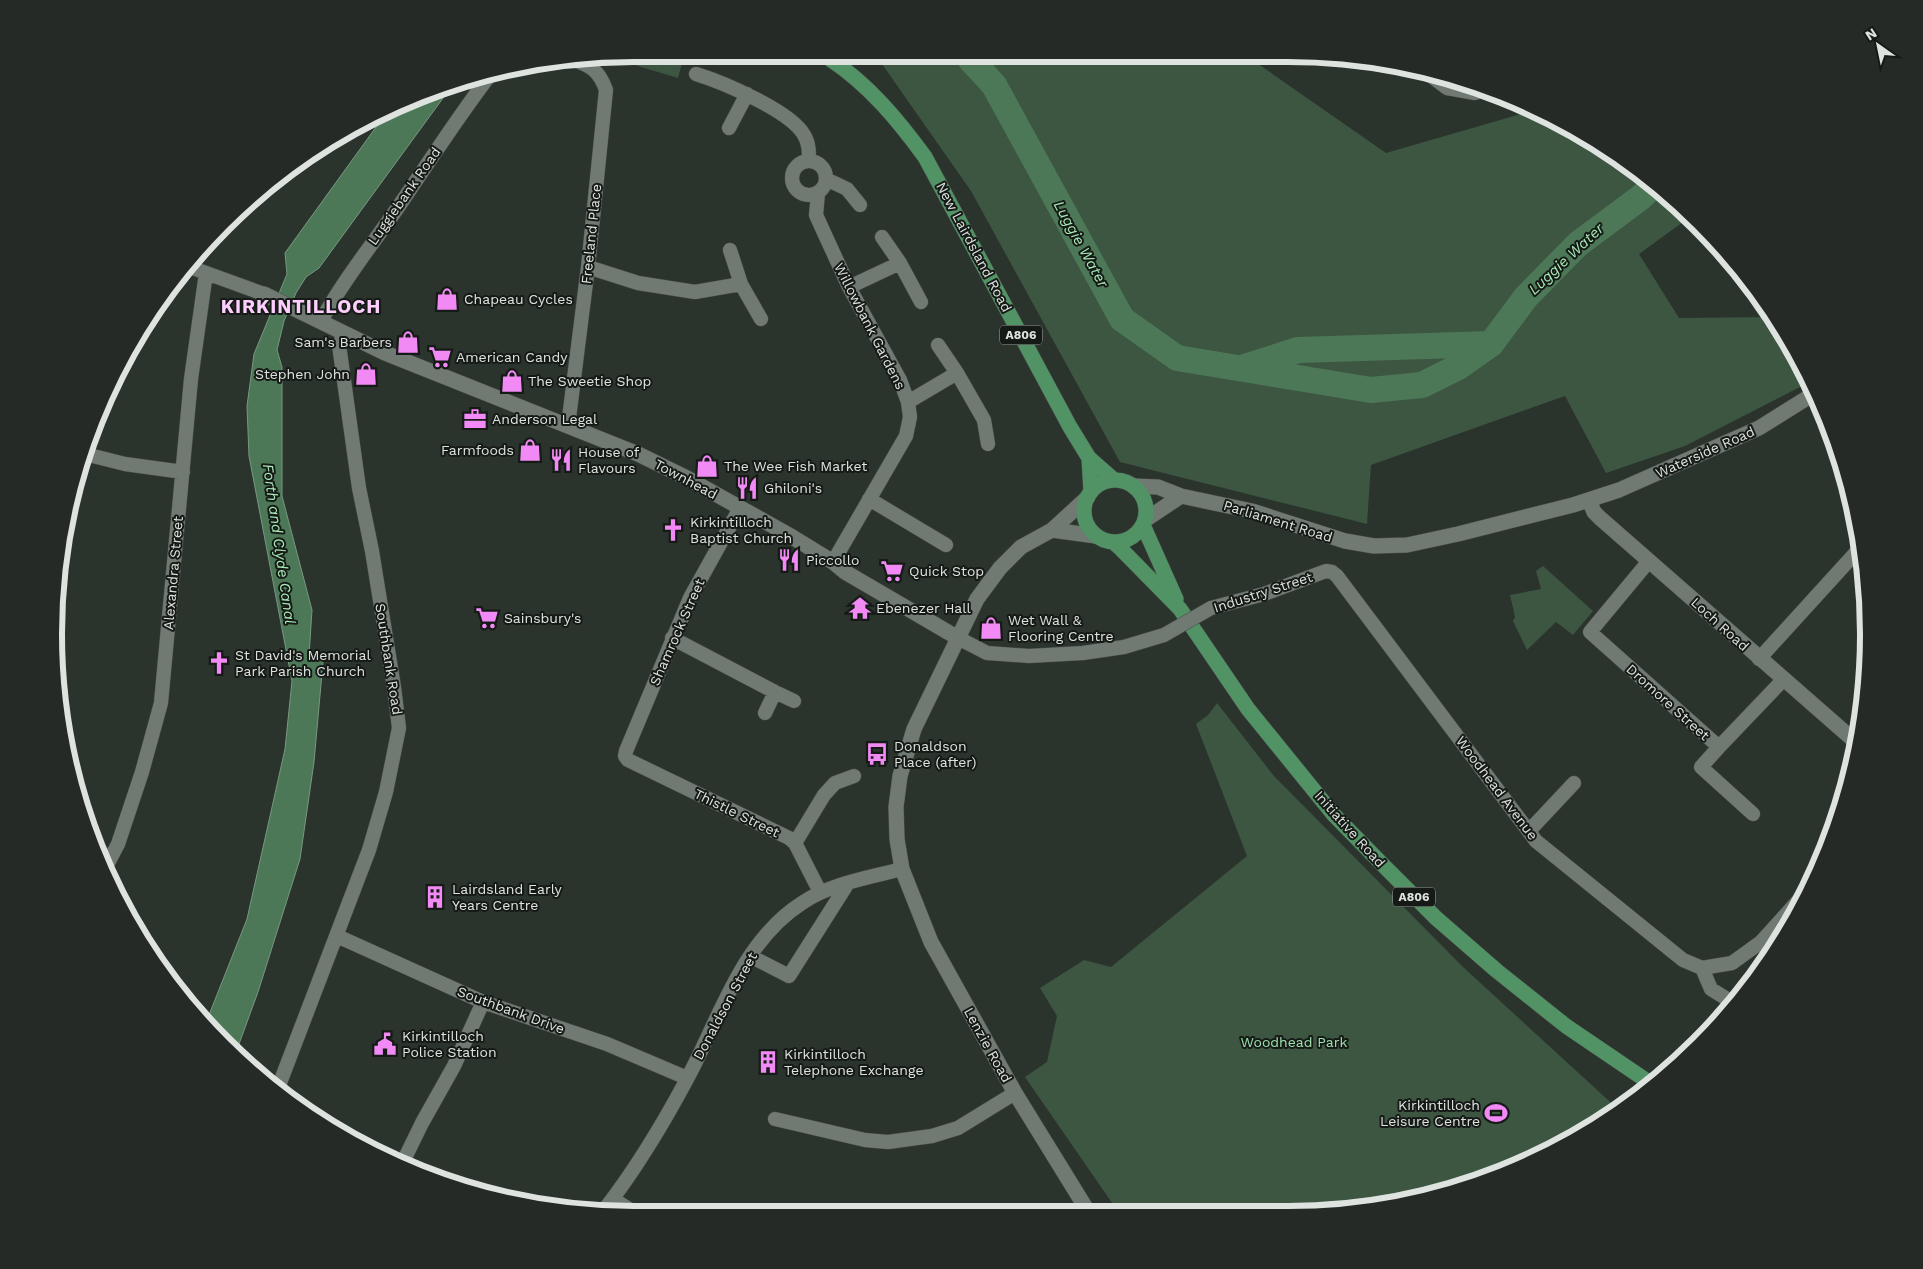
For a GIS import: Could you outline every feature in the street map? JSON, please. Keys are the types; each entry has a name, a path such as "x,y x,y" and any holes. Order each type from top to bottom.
{"main road":[{"name":"New Lairdsland Road","path":"834,62 871,91 904,128 925,157 1089,458 1114,480"},
{"name":"Townhead","path":"264,294 316,318 344,334 426,370 638,454 740,508 958,638"},
{"name":"Waterside Road","path":"1589,500 1659,473 1759,428 1809,397"},
{"name":"New Lairdsland Road","path":"1089,458 1089,494"},
{"path":"902,869 896,839 896,807 900,776 914,729 977,599 1000,568 1021,547 1052,530 1103,483 1114,480 1133,486 1144,501 1144,522"},
{"name":"Parliament Road","path":"1133,486 1158,487 1181,496 1252,511 1345,541 1374,546 1423,543 1589,500"},
{"path":"1089,494 1085,503 1087,524 1096,536 1113,542 1127,540 1139,531 1144,522 1181,496"},
{"name":"Loch Road","path":"1589,500 1594,512 1851,738"},
{"name":"A806","path":"1144,522 1180,609"},
{"path":"1052,530 1096,536"},
{"name":"A806","path":"1113,542 1180,609"},
{"name":"Initiative Road","path":"1180,609 1248,709 1334,815 1380,862 1436,918 1497,971 1566,1026 1646,1081"},
{"name":"Lenzie Road","path":"902,869 931,942 1015,1093 1085,1206"}],"street":[{"name":"Freeland Place","path":"568,426 588,268 606,90 601,77 588,65"},
{"path":"696,74 720,81 746,94 796,125 804,133 809,145 809,161"},
{"name":"Luggiebank Road","path":"316,318 404,198 456,119 484,83"},
{"path":"1439,83 1446,88 1468,92"},
{"path":"729,128 746,94"},
{"path":"818,193 812,195 801,194 793,185 792,174 798,164 809,161 815,162 823,168 826,179 847,189 860,205"},
{"name":"Willowbank Gardens","path":"826,179 822,190 818,193 816,215 850,287 900,380 908,402 910,417 906,436 833,562"},
{"path":"882,237 900,263 922,302"},
{"path":"730,250 741,284 761,319"},
{"path":"850,287 900,263"},
{"path":"588,268 638,283 695,292 741,284"},
{"path":"195,269 264,294"},
{"name":"Alexandra Street","path":"109,861 118,844 142,772 161,703 192,370 206,273"},
{"name":"Southbank Road","path":"280,1083 369,850 386,792 399,728 372,551 359,488 340,345 344,334"},
{"path":"938,345 957,373 984,420 988,444"},
{"path":"908,402 957,373"},
{"path":"92,456 125,464 182,472"},
{"path":"869,499 946,545"},
{"name":"Shamrock Street","path":"628,760 625,756 626,751 672,638 690,598 740,508"},
{"path":"1759,659 1855,554"},
{"name":"Dromore Street","path":"1649,561 1590,632 1719,747 1701,767 1753,814"},
{"name":"Industry Street","path":"958,638 987,653 1029,656 1083,654 1124,647 1164,635 1211,608 1264,594 1326,571 1338,576"},
{"name":"Woodhead Avenue","path":"1338,576 1536,841 1683,960 1702,968"},
{"path":"672,638 794,701"},
{"path":"1719,747 1783,680"},
{"path":"765,713 775,692"},
{"name":"Thistle Street","path":"628,760 789,838 796,844 820,892"},
{"path":"796,844 824,795 836,783 854,776"},
{"path":"1529,831 1574,783"},
{"name":"Donaldson Street","path":"608,1205 649,1145 687,1078 750,956 762,938 778,920 820,892 902,869"},
{"path":"750,956 789,976 848,883"},
{"path":"1729,1000 1711,989 1702,968 1732,963 1761,942 1790,910"},
{"name":"Southbank Drive","path":"337,936 483,1002 608,1044 687,1078"},
{"path":"405,1158 454,1066 483,1002"},
{"path":"775,1119 865,1140 888,1142 932,1136 958,1128 1015,1093"},
{"path":"613,1199 624,1206"}],"green space":[{"path":"634,62 682,62 678,78 631,64"},
{"path":"879,62 1255,62 1386,153 1523,113 1575,139 1606,159 1666,204 1684,221 1639,254 1679,318 1764,317 1784,349 1802,382 1802,386 1685,446 1606,473 1565,396 1371,465 1367,524 1120,462 971,191"},
{"path":"1543,566 1593,611 1573,635 1556,622 1527,650 1513,621 1515,617 1510,595 1541,589 1536,571"},
{"name":"Woodhead Park","path":"1217,703 1274,776 1463,967 1613,1105 1575,1130 1507,1163 1437,1187 1400,1196 1326,1205 1114,1206 1025,1077 1047,1062 1057,1016 1040,988 1084,960 1111,967 1247,856 1196,724 1208,715"}],"water":[{"name":"Forth and Clyde Canal","path":"445,95 319,268 306,277 296,293 284,321 277,350 282,367 282,496 312,610 309,656 323,662 314,762 300,859 258,992 238,1047 208,1017 247,919 285,749 292,681 249,456 247,406 254,354 287,274 285,253 379,122"}],"waterway":[{"name":"Luggie Water","path":"973,62 994,85 1122,319 1177,358 1371,390 1422,385 1460,366 1491,344 1526,297 1578,244 1649,190"},
{"name":"Luggie Water","path":"1245,367 1298,350 1491,344"}],"place":[{"name":"Chapeau Cycles","path":"447,299"},
{"name":"Sam's Barbers","path":"408,342"},
{"name":"American Candy","path":"440,357"},
{"name":"Stephen John","path":"366,374"},
{"name":"The Sweetie Shop","path":"512,381"},
{"name":"Anderson Legal","path":"475,419"},
{"name":"Farmfoods","path":"530,450"},
{"name":"House of Flavours","path":"561,460"},
{"name":"The Wee Fish Market","path":"707,466"},
{"name":"Ghiloni's","path":"747,488"},
{"name":"Kirkintilloch Baptist Church","path":"673,530"},
{"name":"Piccollo","path":"789,560"},
{"name":"Quick Stop","path":"892,571"},
{"name":"Ebenezer Hall","path":"860,608"},
{"name":"Sainsbury's","path":"487,618"},
{"name":"Wet Wall & Flooring Centre","path":"991,628"},
{"name":"St David's Memorial Park Parish Church","path":"219,663"},
{"name":"Donaldson Place (after)","path":"877,754"},
{"name":"Lairdsland Early Years Centre","path":"435,897"},
{"name":"Kirkintilloch Police Station","path":"385,1044"},
{"name":"Kirkintilloch Telephone Exchange","path":"768,1062"},
{"name":"Kirkintilloch Leisure Centre","path":"1496,1113"}],"district":[{"name":"KIRKINTILLOCH","path":"301,306"}]}
